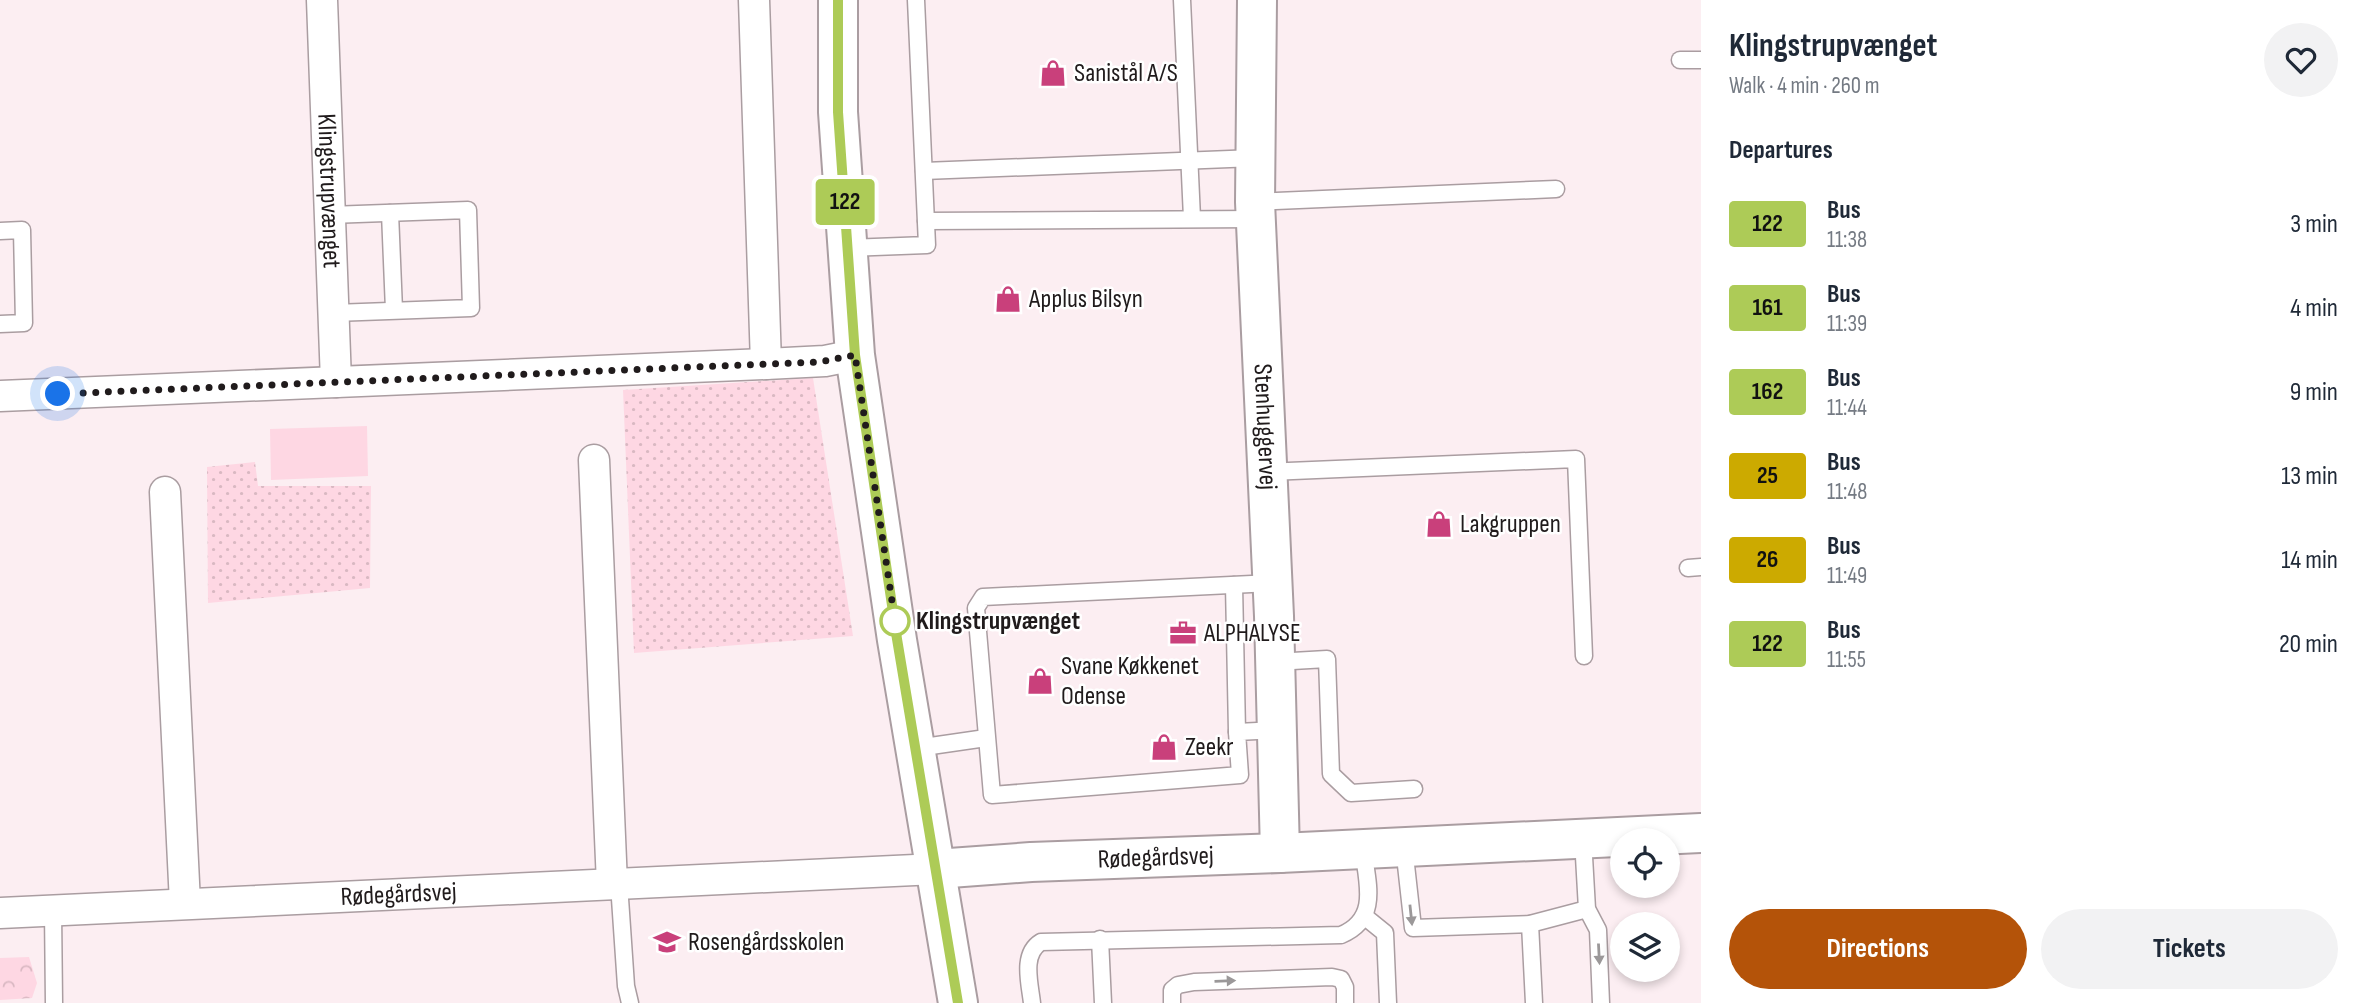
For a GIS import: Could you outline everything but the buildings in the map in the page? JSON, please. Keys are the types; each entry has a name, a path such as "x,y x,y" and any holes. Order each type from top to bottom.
{"street":[{"name":"Klingstrupvænget","path":"322,0 336,382"},
{"path":"754,0 766,364"},
{"path":"838,0 838,112 855,355 897,639 958,1003"},
{"name":"Stenhuggervej","path":"1256,0 1255,210 1268,472 1280,853"},
{"path":"0,396 820,362 855,355"},
{"path":"594,460 615,884"},
{"path":"165,492 185,903"},
{"name":"Rødegårdsvej","path":"0,913 936,869 1031,862 1701,833"}],"lane":[{"path":"848,248 927,245 916,0"},
{"path":"1182,0 1192,218"},
{"path":"1680,60 1701,60"},
{"path":"924,171 1255,158"},
{"path":"926,221 1192,218 1255,210 1556,189"},
{"path":"330,215 468,210 471,308 334,313"},
{"path":"390,213 394,310"},
{"path":"0,231 22,230 24,323 0,324"},
{"path":"1268,472 1576,459 1584,656"},
{"path":"1234,585 1240,775 992,795 976,608 983,597 1272,583"},
{"path":"1275,663 1327,659 1331,774 1351,793 1414,789"},
{"path":"1237,732 1278,730"},
{"path":"917,748 986,738"},
{"path":"1583,839 1587,909 1598,930 1601,1003"},
{"path":"1404,847 1413,928 1530,924 1587,909"},
{"path":"1032,1003 1028,962 1034,946 1049,940 1341,935 1358,925 1369,900 1363,849"},
{"path":"615,884 630,1003"},
{"path":"53,910 54,1003"},
{"path":"1364,916 1385,933 1388,1003"},
{"path":"1530,924 1534,1003"},
{"path":"1100,939 1103,1003"},
{"path":"1172,1003 1172,990 1178,985 1332,977 1341,979 1345,987 1345,1003"}],"green space":[{"path":"813,378 853,636 634,653 623,390"},
{"path":"367,426 368,476 271,480 270,429"},
{"path":"255,462 258,486 371,486 370,588 208,603 207,467"},
{"path":"29,957 37,983 32,998 0,1000 0,958"}],"bus line":[{"name":"122","path":"838,0 838,112 855,355 897,639 958,1003"}],"place":[{"name":"Sanistål A/S","path":"1053,73"},
{"name":"Applus Bilsyn","path":"1008,299"},
{"name":"Lakgruppen","path":"1439,524"},
{"name":"Klingstrupvænget","path":"895,621"},
{"name":"ALPHALYSE","path":"1183,633"},
{"name":"Svane Køkkenet Odense","path":"1040,681"},
{"name":"Zeekr","path":"1164,747"},
{"name":"Rosengårdsskolen","path":"667,942"}],"route":[{"path":"58,394 820,362 855,355 895,621"}]}
